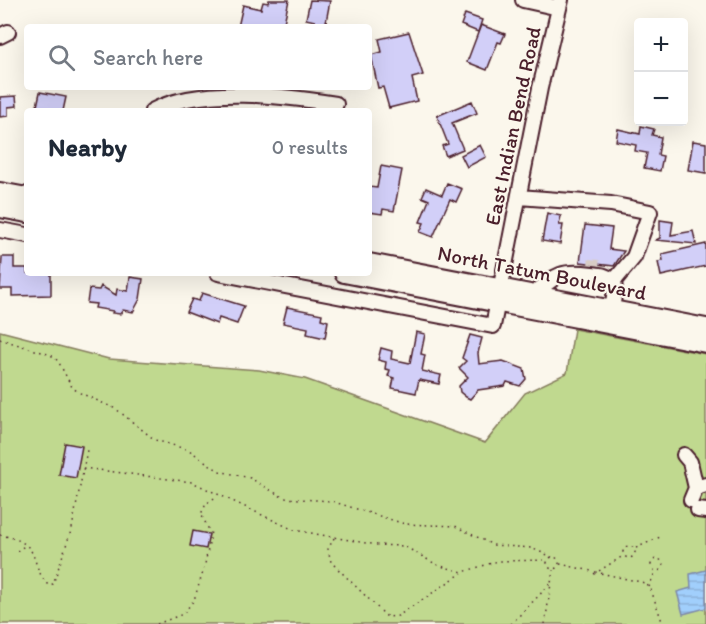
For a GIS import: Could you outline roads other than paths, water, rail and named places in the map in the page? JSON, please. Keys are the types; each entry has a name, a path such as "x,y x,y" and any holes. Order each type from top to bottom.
{"main road":[{"path":"0,192 24,196"},
{"path":"0,207 24,212"},
{"name":"North Tatum Boulevard","path":"372,264 500,296 706,343"},
{"name":"North Tatum Boulevard","path":"364,276 500,296 534,294 706,328"}],"street":[{"path":"523,0 560,4"},
{"name":"East Indian Bend Road","path":"500,296 560,4"},
{"path":"159,108 178,100 231,95 336,104"},
{"path":"519,197 611,204 650,212 634,257 597,272 553,278 534,294"},
{"path":"0,230 24,234"},
{"path":"597,272 615,290 612,309"},
{"name":"North Tatum Boulevard","path":"234,276 493,326 500,296"},
{"path":"684,455 690,462 699,499"}],"water":[{"path":"706,570 706,608 683,614 677,592 691,588 690,574"}],"tunnel":[{"path":"588,266 599,267"}]}
